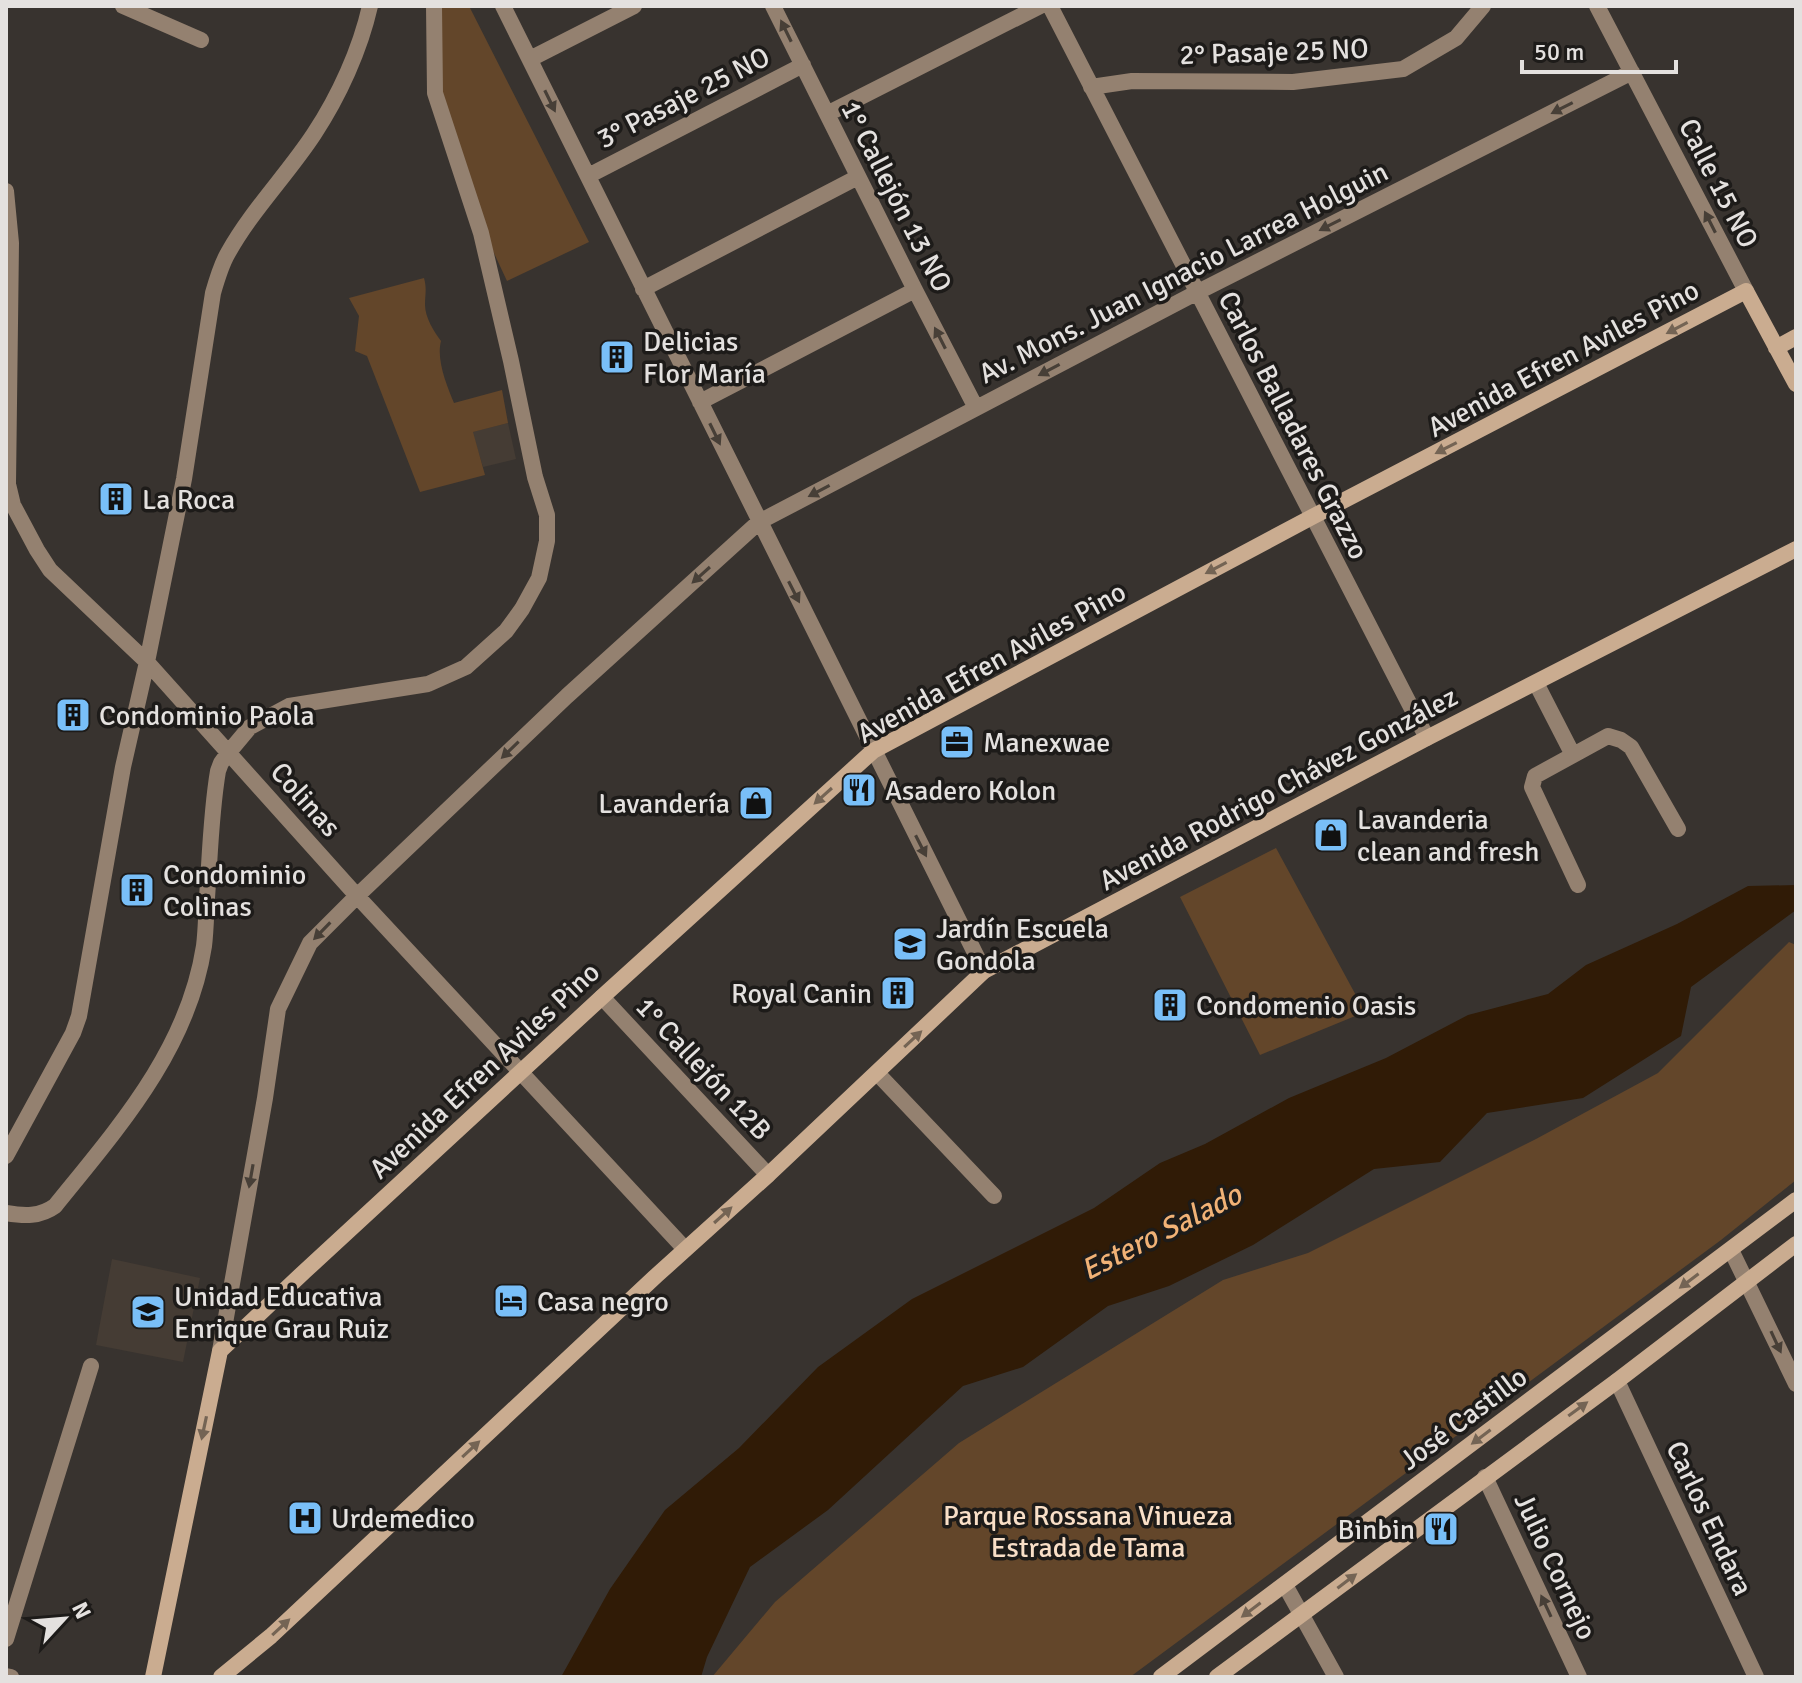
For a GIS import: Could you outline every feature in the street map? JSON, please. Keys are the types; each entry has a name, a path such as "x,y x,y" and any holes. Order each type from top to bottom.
{"street":[{"path":"123,6 201,40"},
{"path":"6,1156 73,1033 79,1016 123,767 184,479 213,293 219,273 241,232 326,114 358,46 370,6"},
{"path":"6,1213 39,1214 55,1206 124,1122 175,1038 202,952 216,785 221,763 229,752 250,727 289,706 428,684 466,667 506,631 539,578 547,541 547,515 535,477 481,233 435,93 434,6"},
{"path":"503,6 984,971"},
{"path":"530,59 634,6"},
{"name":"1° Callejón 13 NO","path":"773,6 976,408"},
{"path":"827,114 1040,6"},
{"name":"Carlos Balladares Grazzo","path":"1050,6 1427,738"},
{"name":"2° Pasaje 25 NO","path":"1091,87 1132,81 1293,82 1403,69 1456,38 1483,6"},
{"name":"Calle 15 NO","path":"1597,6 1796,384"},
{"name":"3° Pasaje 25 NO","path":"588,176 803,65"},
{"name":"Av. Mons. Juan Ignacio Larrea Holguin","path":"220,1351 278,1009 310,943 567,696 759,522 1196,293 1632,72"},
{"path":"643,289 858,177"},
{"name":"Colinas","path":"6,191 11,243 8,484 13,505 50,570 147,662 520,1074 685,1249"},
{"path":"700,402 915,290"},
{"name":"Avenida Efren Aviles Pino","path":"220,1351 873,751 1746,291"},
{"path":"1776,348 1796,337"},
{"name":"Avenida Rodrigo Chávez González","path":"221,1677 271,1636 984,971 1427,738 1796,549"},
{"path":"1536,683 1573,755"},
{"path":"1578,885 1532,787 1535,776 1608,736 1621,740 1631,747 1678,829"},
{"name":"1° Callejón 12B","path":"602,997 768,1175"},
{"path":"877,1073 994,1196"},
{"name":"José Castillo","path":"1161,1677 1796,1200"},
{"path":"1217,1677 1617,1381 1796,1244"},
{"path":"1731,1250 1796,1384"},
{"path":"153,1677 220,1351"},
{"path":"6,1639 91,1366"},
{"name":"Carlos Endara","path":"1617,1381 1756,1677"},
{"name":"Julio Cornejo","path":"1485,1477 1579,1677"},
{"path":"1285,1585 1336,1677"}],"shaded area":[{"path":"508,423 516,459 483,467 472,432"},
{"name":"Unidad Educativa Enrique Grau Ruiz","path":"112,1259 200,1278 183,1362 96,1345"}],"green space":[{"path":"440,6 469,6 589,242 507,281 486,236 440,92"},
{"path":"424,278 427,314 441,341 441,364 454,403 502,390 508,423 473,432 485,475 420,492 367,356 355,351 359,316 349,298"},
{"path":"1276,848 1365,1012 1260,1055 1180,897"},
{"name":"Parque Rossana Vinueza Estrada de Tama","path":"1789,942 1796,945 1796,1180 1721,1240 1130,1677 712,1677 775,1602 959,1443 1223,1280 1308,1253 1536,1139 1658,1073"}],"water":[{"name":"Estero Salado","path":"1796,885 1796,910 1691,987 1681,1036 1583,1098 1487,1113 1440,1162 1374,1169 1253,1245 1169,1286 1108,1306 1023,1367 963,1386 828,1510 750,1567 707,1657 701,1677 561,1677 610,1589 665,1510 739,1448 818,1367 912,1299 1094,1208 1160,1163 1205,1144 1289,1098 1386,1058 1468,1015 1548,994 1586,965 1677,924 1748,886"}],"place":[{"name":"Delicias Flor María","path":"617,357"},
{"name":"La Roca","path":"116,499"},
{"name":"Condominio Paola","path":"73,715"},
{"name":"Manexwae","path":"957,742"},
{"name":"Asadero Kolon","path":"859,790"},
{"name":"Lavandería","path":"756,803"},
{"name":"Lavanderia clean and fresh","path":"1331,835"},
{"name":"Condominio Colinas","path":"137,890"},
{"name":"Jardín Escuela Gondola","path":"910,944"},
{"name":"Royal Canin","path":"898,993"},
{"name":"Condomenio Oasis","path":"1170,1005"},
{"name":"Casa negro","path":"511,1301"},
{"name":"Unidad Educativa Enrique Grau Ruiz","path":"148,1312"},
{"name":"Urdemedico","path":"305,1518"},
{"name":"Binbin","path":"1441,1529"}]}
